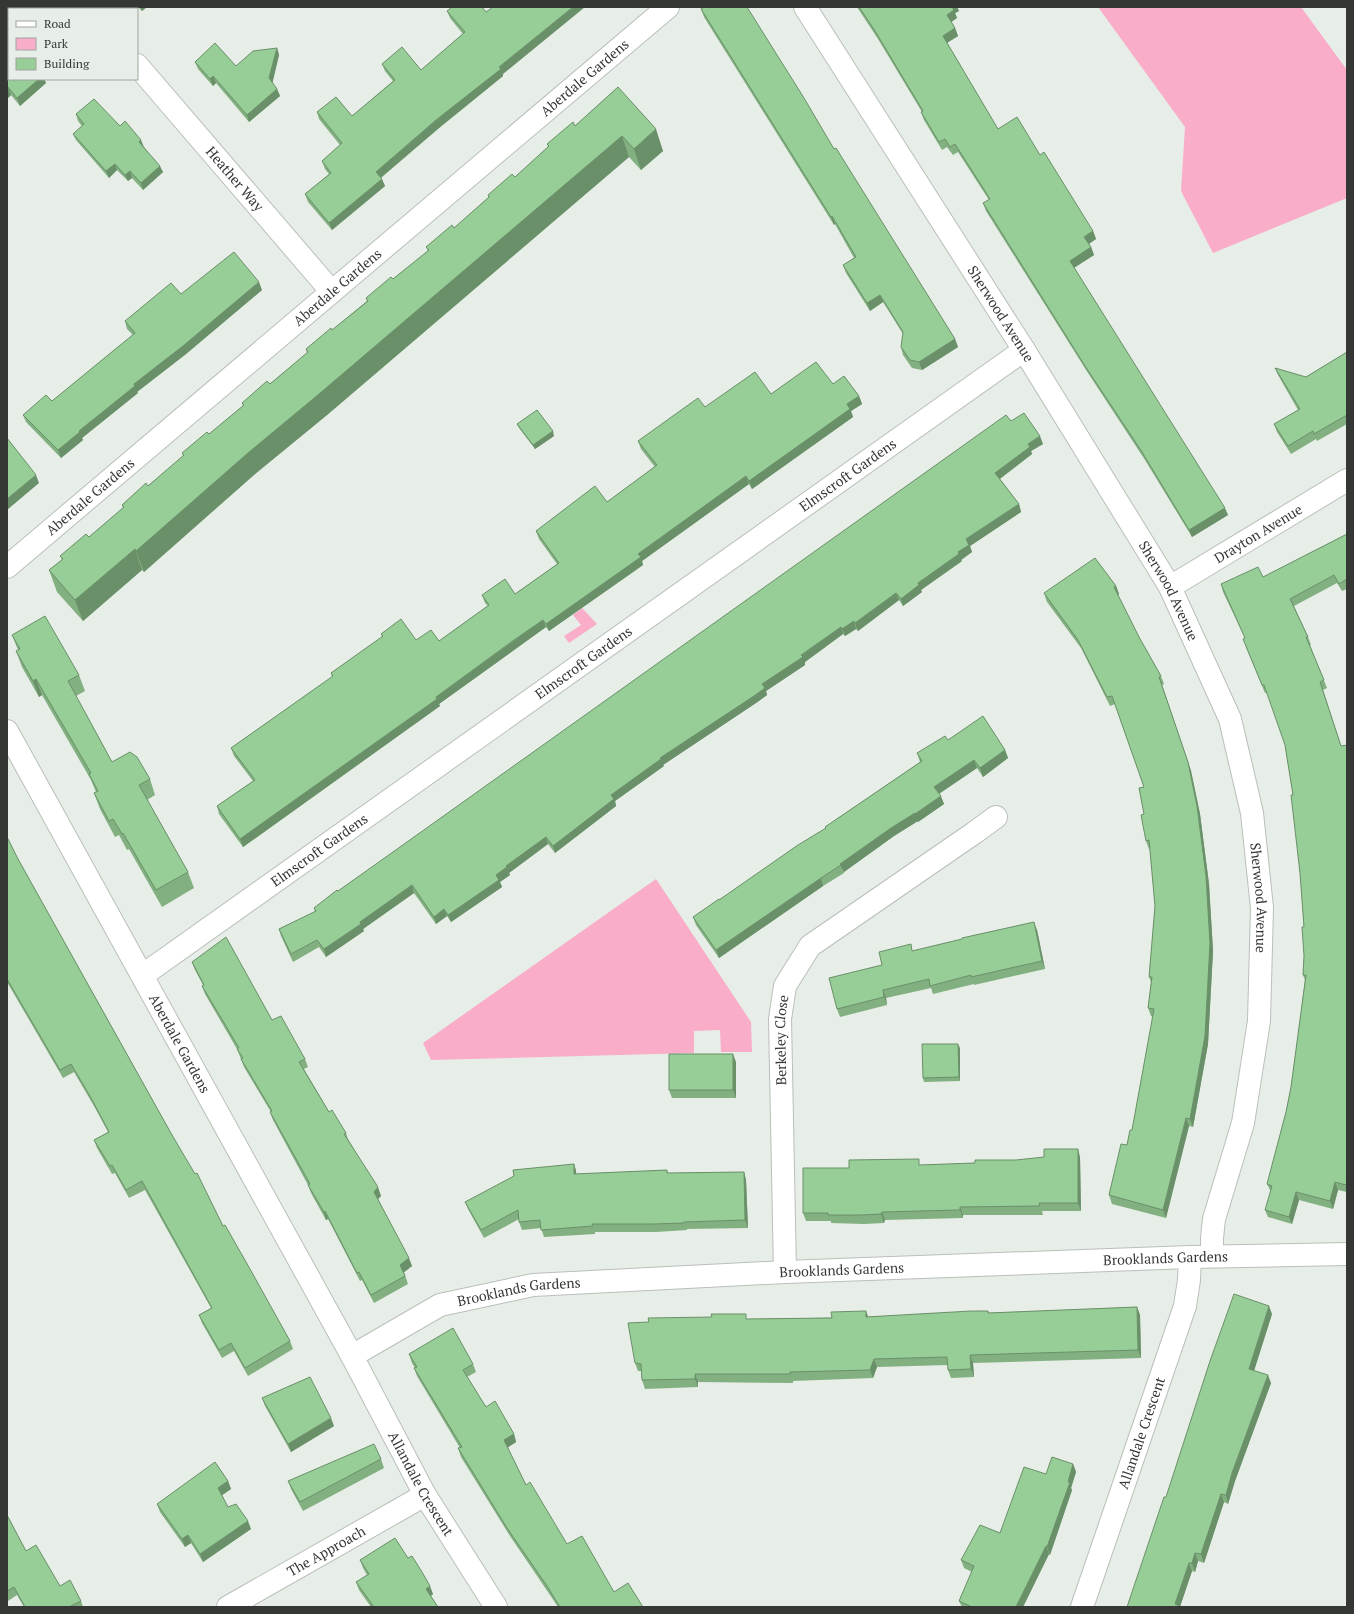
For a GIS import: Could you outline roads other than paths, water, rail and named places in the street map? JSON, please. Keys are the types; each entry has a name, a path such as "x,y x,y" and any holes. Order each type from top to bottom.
{"street":[{"name":"Aberdale Gardens","path":"7,567 668,7"},
{"name":"Sherwood Avenue","path":"805,7 1024,350 1170,587 1230,720 1252,813 1262,908 1259,1021 1243,1123 1214,1219 1212,1256"},
{"name":"Heather Way","path":"138,66 332,292"},
{"name":"Elmscroft Gardens","path":"143,975 1024,350"},
{"name":"Drayton Avenue","path":"1170,587 1347,480"},
{"name":"Aberdale Gardens","path":"7,731 352,1356"},
{"name":"Berkeley Close","path":"785,1272 780,1019 785,986 810,946 996,817"},
{"name":"Brooklands Gardens","path":"352,1356 440,1305 533,1285 785,1272 1212,1256 1347,1254"},
{"name":"Allandale Crescent","path":"1082,1607 1185,1306 1189,1280 1190,1257"},
{"name":"Allandale Crescent","path":"352,1356 425,1495 496,1607"},
{"name":"The Approach","path":"228,1607 425,1495"}]}
